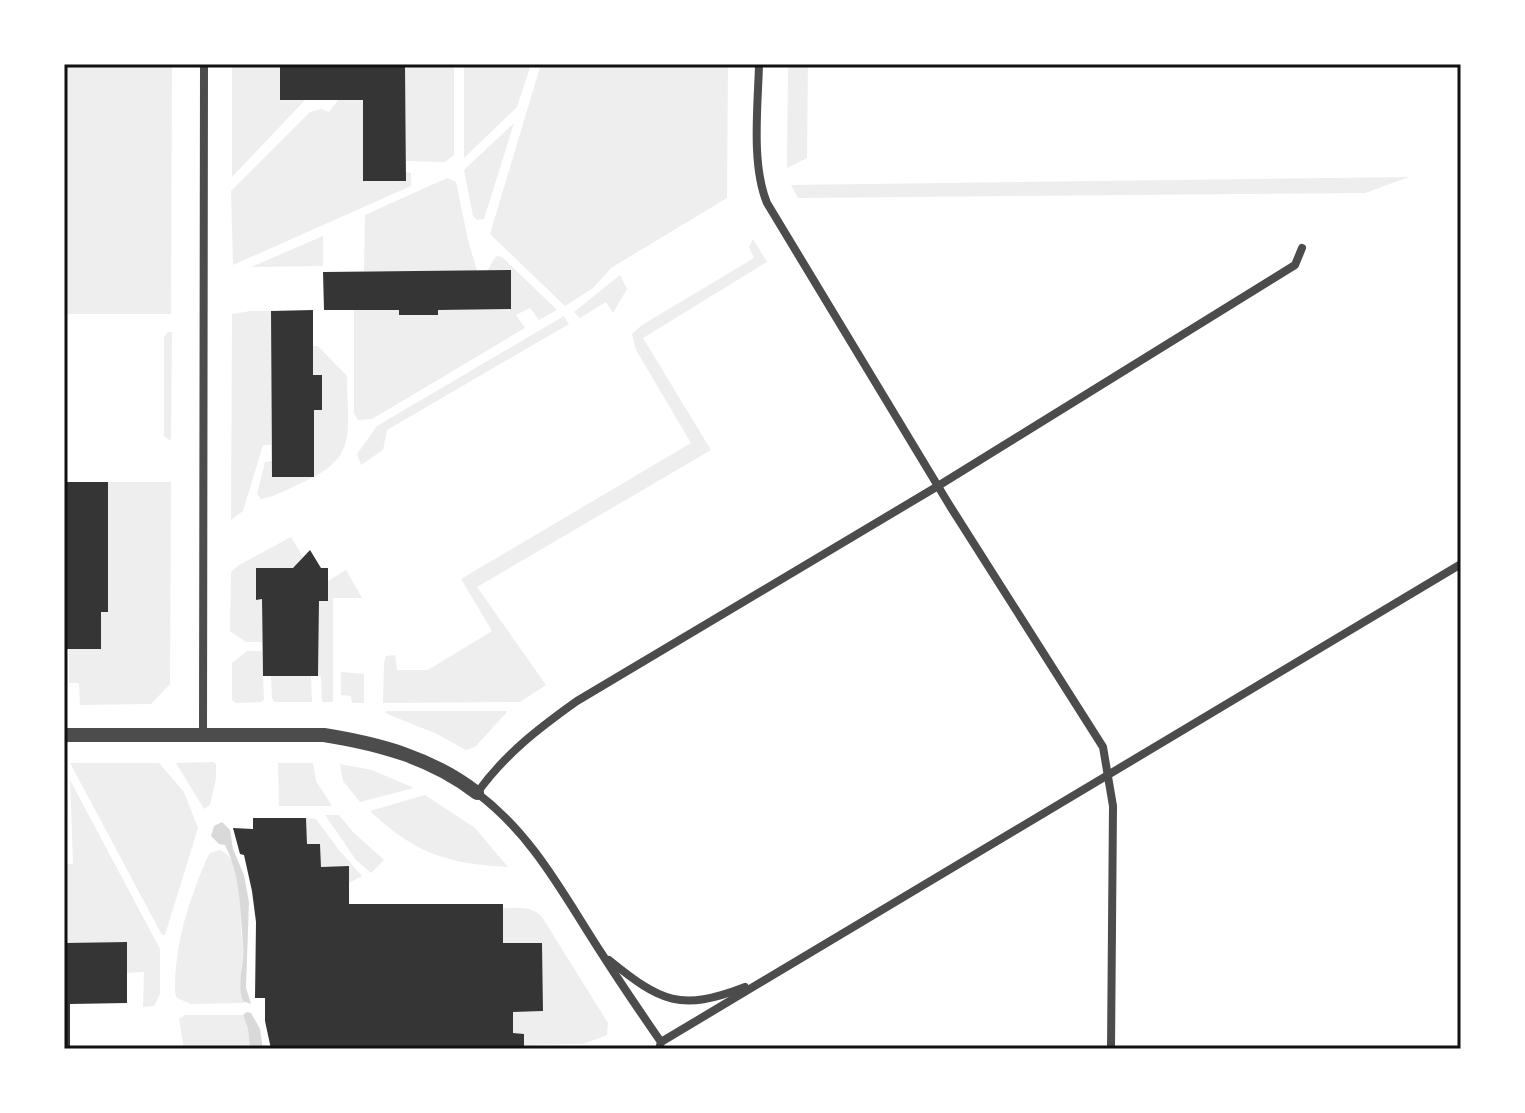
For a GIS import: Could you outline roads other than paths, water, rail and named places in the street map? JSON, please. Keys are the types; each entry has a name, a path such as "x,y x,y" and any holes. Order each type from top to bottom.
{"street":[{"path":"203,734 204,64"},
{"path":"759,64 758,168 767,203 938,486 1103,747 1113,806 1111,1049"},
{"path":"477,793 493,770 517,746 577,701 938,486 1295,265 1302,248"},
{"path":"64,735 324,735 362,741 429,763 457,777 506,817 536,850 660,1045 1461,564"},
{"path":"602,955 651,991 689,1002 716,998 768,978"}]}
